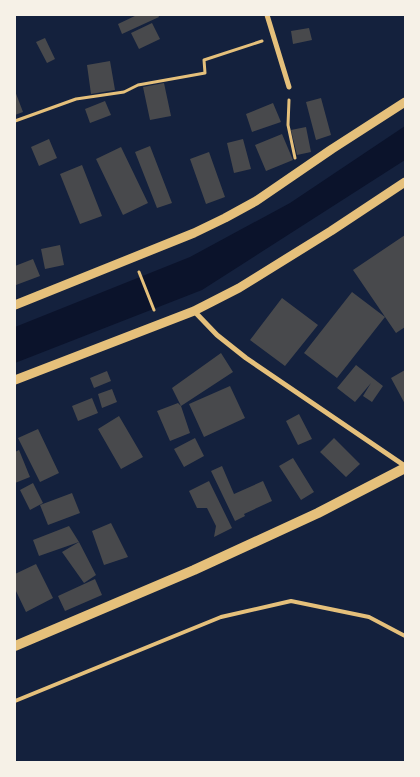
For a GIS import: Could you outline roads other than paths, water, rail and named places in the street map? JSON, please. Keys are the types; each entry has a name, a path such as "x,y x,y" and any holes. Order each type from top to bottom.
{"main road":[{"path":"15,646 194,570 318,513 405,467"}],"street":[{"path":"267,15 289,87"},
{"path":"15,304 194,233 256,200 405,102"},
{"path":"15,380 194,311 239,288 405,182"},
{"path":"194,311 217,335 246,358 405,467"}],"lane":[{"path":"15,701 221,617 291,601 369,617 405,636"}],"water":[{"path":"405,126 405,160 202,290 15,363 15,327 190,257 290,203"}]}
